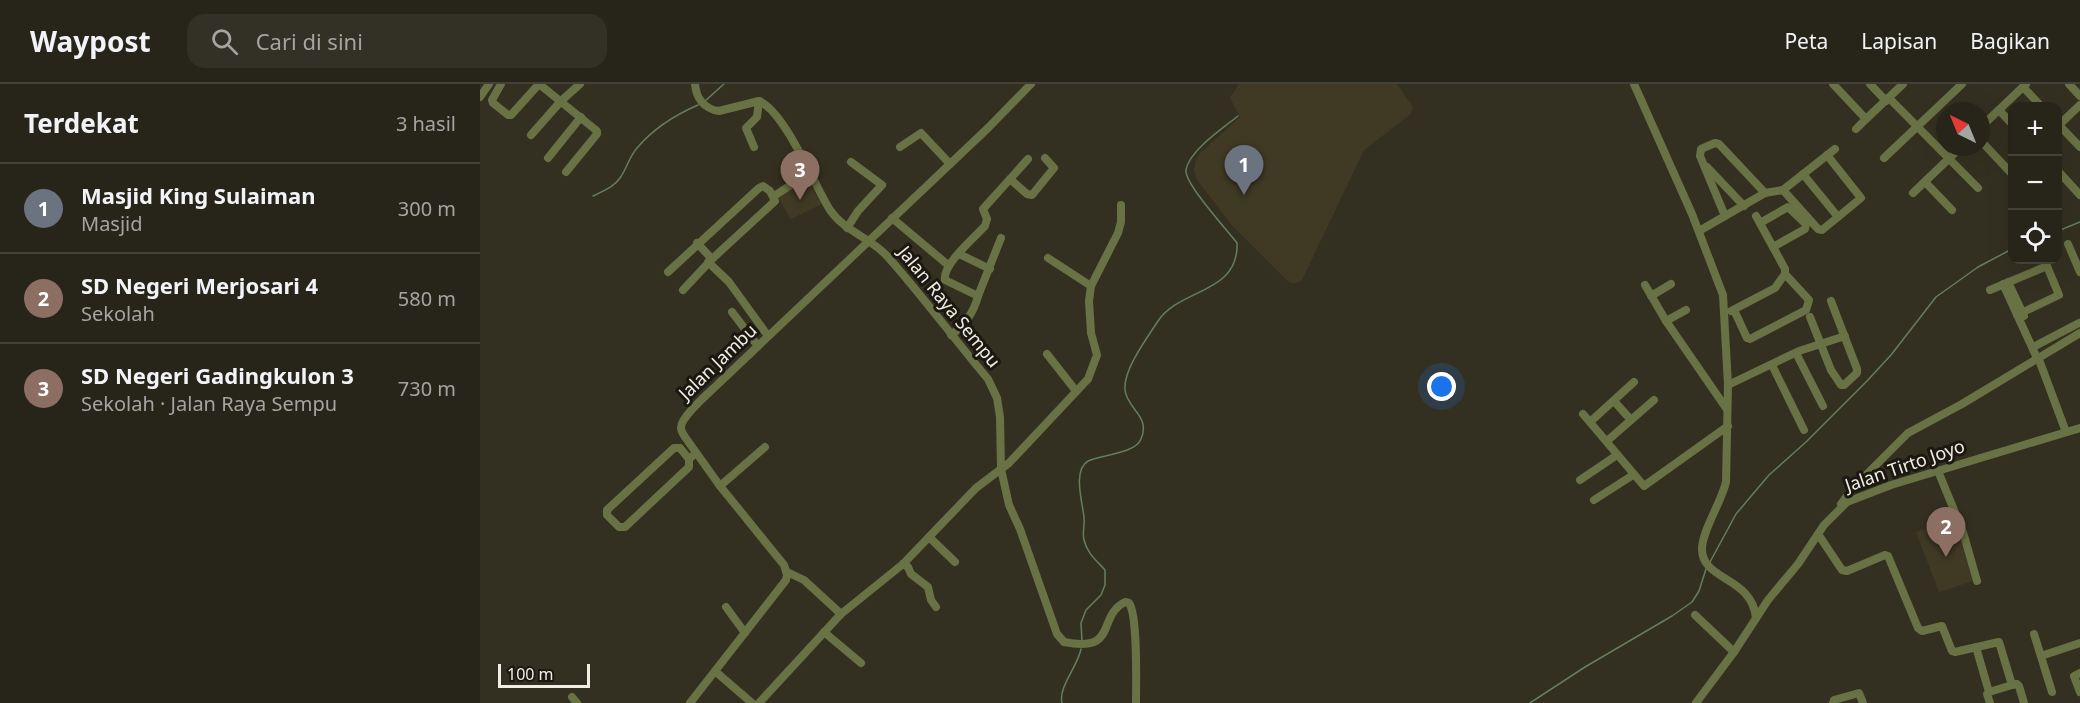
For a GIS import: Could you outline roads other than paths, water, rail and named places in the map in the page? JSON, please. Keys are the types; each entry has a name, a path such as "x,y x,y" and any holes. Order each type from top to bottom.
{"street":[{"path":"480,97 489,84"},
{"path":"501,84 492,100 508,115 511,115 539,84 598,133 566,172"},
{"path":"531,135 561,101 580,84"},
{"path":"695,84 695,90 702,103 712,110 719,111 759,101 756,117 747,128 754,147"},
{"name":"Jalan Jambu","path":"787,572 720,486 693,456 681,431 683,420 1031,84"},
{"path":"1634,84 1699,231 1730,312 1747,338 1750,339 1806,310 1809,304 1809,300 1785,274 1785,269 1758,220 1788,207 1806,224 1804,229 1773,247"},
{"path":"1833,84 1866,119"},
{"path":"1870,84 1978,188"},
{"path":"1856,129 1903,84"},
{"path":"1884,158 1962,84"},
{"path":"2069,84 2080,96"},
{"path":"1990,118 2024,86 2038,102"},
{"name":"Jalan Raya Sempu","path":"759,101 769,107 811,172 828,208 837,220 885,254 988,379 994,390 1000,417 1001,469 1012,514 1020,529 1057,634 1064,642 1088,645 1097,640 1119,606 1125,602 1131,606 1137,654 1136,703"},
{"path":"2062,121 2080,105"},
{"path":"1999,110 2008,119"},
{"path":"548,158 581,117"},
{"path":"2062,129 2080,147"},
{"path":"900,147 921,133 950,164"},
{"path":"1725,216 1699,153 1701,149 1717,142 1765,194"},
{"path":"1699,231 1765,194 1783,190 1835,149"},
{"path":"1990,150 2008,169"},
{"path":"1783,190 1818,229 1822,230 1839,217 1861,198 1827,155"},
{"path":"1010,179 1027,194 1032,195 1054,168 1045,158"},
{"path":"1913,193 1949,158"},
{"path":"978,296 945,280 948,265 985,226 987,219 983,209 1028,159"},
{"path":"847,228 858,211 882,185 851,162"},
{"path":"1703,162 1744,206"},
{"path":"774,196 811,172"},
{"path":"1803,174 1839,217"},
{"path":"2062,175 2080,195"},
{"path":"1925,182 1952,210"},
{"path":"668,272 761,186 767,188 774,196 776,199 773,203 710,261 683,290"},
{"path":"759,703 841,614 903,564 976,488 1001,469 1088,379 1097,355 1091,333 1091,286 1118,233 1121,222 1121,205"},
{"path":"892,218 948,265"},
{"path":"951,335 966,322 976,304 1001,238"},
{"path":"698,243 768,336"},
{"path":"2068,244 2080,272"},
{"path":"958,254 990,268"},
{"path":"1048,258 1091,286"},
{"path":"1990,290 2045,265 2059,293 2058,296 2020,314"},
{"path":"1730,312 1774,288 1785,274"},
{"path":"2006,283 2039,357 2066,432"},
{"path":"1651,296 1671,284"},
{"path":"1645,285 1666,321 1727,409"},
{"path":"1810,317 1831,370 1844,385 1857,373 1857,369 1831,301"},
{"path":"1666,321 1686,310"},
{"path":"732,312 758,346"},
{"path":"1730,312 1726,482 1722,498 1703,543 1702,553 1714,572 1746,593 1754,603 1756,618"},
{"path":"2020,314 2037,345 2039,357"},
{"path":"2037,345 2079,323"},
{"path":"1835,511 1852,489 1908,433 1962,404 2080,333"},
{"path":"1728,385 1796,353 1845,336"},
{"path":"1796,353 1823,406"},
{"path":"1047,354 1076,392"},
{"path":"1772,365 1804,430"},
{"path":"1590,422 1634,382"},
{"path":"1607,441 1654,400"},
{"path":"1614,401 1631,420"},
{"path":"1583,414 1642,485 1728,426"},
{"name":"Jalan Tirto Joyo","path":"1696,703 1835,511 1847,502 1871,492 2080,428"},
{"path":"720,486 765,447"},
{"path":"674,448 680,448 693,456 689,467 625,527 619,527 607,515 607,510 674,448"},
{"path":"1580,480 1617,455"},
{"path":"1938,471 1963,532 1977,582"},
{"path":"1594,500 1633,475"},
{"path":"1818,534 1842,570 1847,571 1885,555 1888,556 1919,630 1942,626 1950,648 1955,652 1997,641 2000,644 2012,685"},
{"path":"929,537 955,562"},
{"path":"903,564 908,567 911,574 928,587 931,600 936,607"},
{"path":"690,703 786,580 787,572 804,580 841,614"},
{"path":"726,607 745,633"},
{"path":"1695,615 1734,652"},
{"path":"824,632 861,663"},
{"path":"2034,634 2052,692"},
{"path":"2041,656 2080,643"},
{"path":"1976,647 1990,703"},
{"path":"716,672 752,703"},
{"path":"2080,673 2074,676 2080,692"},
{"path":"1989,692 2012,685 2019,686 2024,703"},
{"path":"1833,703 1834,700 1859,693 1863,703"}],"waterway":[{"path":"705,101 724,84"},
{"path":"593,196 618,181 634,151 643,141 673,118 698,105"},
{"path":"1082,641 1081,623 1086,610 1101,595 1105,585 1105,570 1085,545 1080,472 1088,461 1125,451 1141,439 1143,424 1125,390 1125,382 1137,354 1158,321 1168,310 1219,281 1229,272 1235,260 1237,243 1192,185 1186,170 1193,155 1238,116"},
{"path":"2062,229 2080,222"},
{"path":"1710,562 1736,514 1769,475 1867,381 1891,355 1936,297 1978,267 2008,251"},
{"path":"1530,703 1692,602 1699,591 1706,569"},
{"path":"1062,703 1065,683 1081,649"}],"place":[{"name":"Masjid King Sulaiman","path":"1244,195"},
{"name":"SD Negeri Gadingkulon 3","path":"800,200"},
{"name":"SD Negeri Merjosari 4","path":"1946,557"}]}
